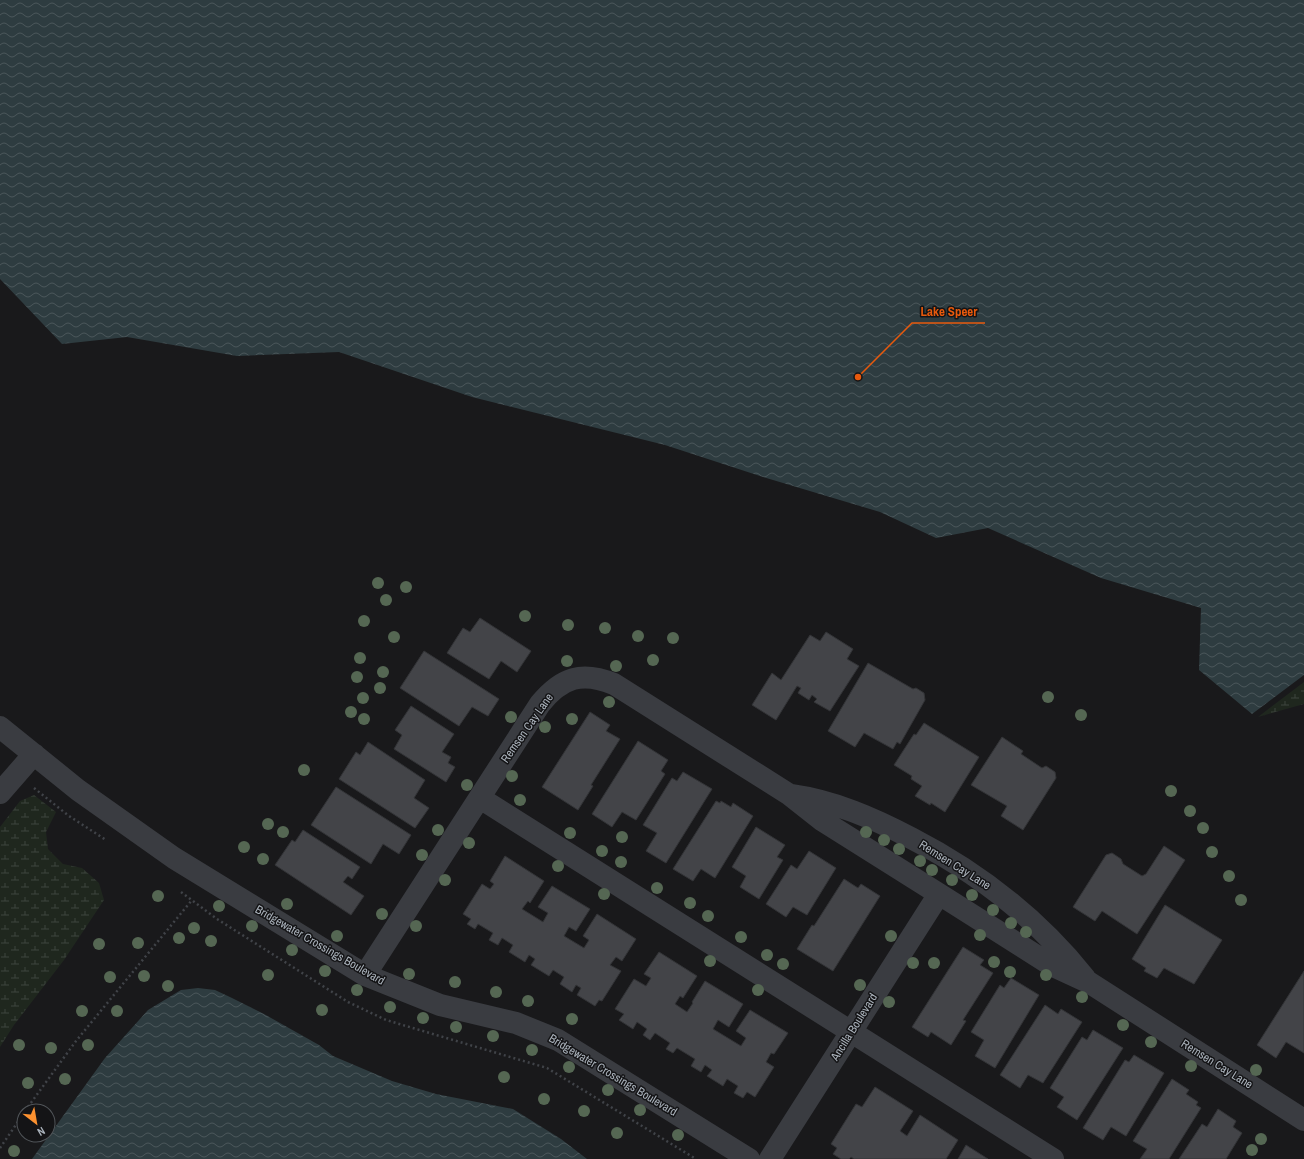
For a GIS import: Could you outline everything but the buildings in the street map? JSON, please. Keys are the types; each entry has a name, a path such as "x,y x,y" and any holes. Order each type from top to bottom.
{"street":[{"name":"Remsen Cay Lane","path":"365,975 549,692 561,683 574,678 588,676 601,678 614,684 790,795 823,820 939,894 1051,964 1090,983 1304,1120"},
{"name":"Bridgewater Crossings Boulevard","path":"0,727 78,790 174,858 365,975 440,1005 516,1024 558,1040 750,1159"},
{"path":"0,793 34,754"},
{"name":"Remsen Cay Lane","path":"790,795 832,803 858,813 906,835 958,864 1026,914 1063,950 1090,983"},
{"path":"480,798 1052,1159"},
{"name":"Ancilla Boulevard","path":"770,1159 939,894"}],"path":[{"path":"31,1103 76,1041 192,900"},
{"path":"0,1148 16,1125"}],"green space":[{"path":"1304,682 1304,704 1258,717"},
{"path":"34,795 56,812 46,832 48,849 63,864 82,868 99,883 104,900 64,960 14,1025 0,1047 0,827 20,801"}],"water":[{"path":"0,0 1304,0 1304,675 1252,714 1199,670 1201,608 1101,578 988,528 936,538 880,512 763,477 665,445 472,397 339,352 237,356 127,337 62,344 0,279"},
{"path":"198,988 215,990 264,1014 319,1045 333,1056 392,1081 436,1094 513,1109 561,1139 587,1159 32,1159 44,1143 56,1143 56,1126 105,1058 148,1010 181,990"}],"place":[{"name":"Lake Speer","path":"858,377"}]}
